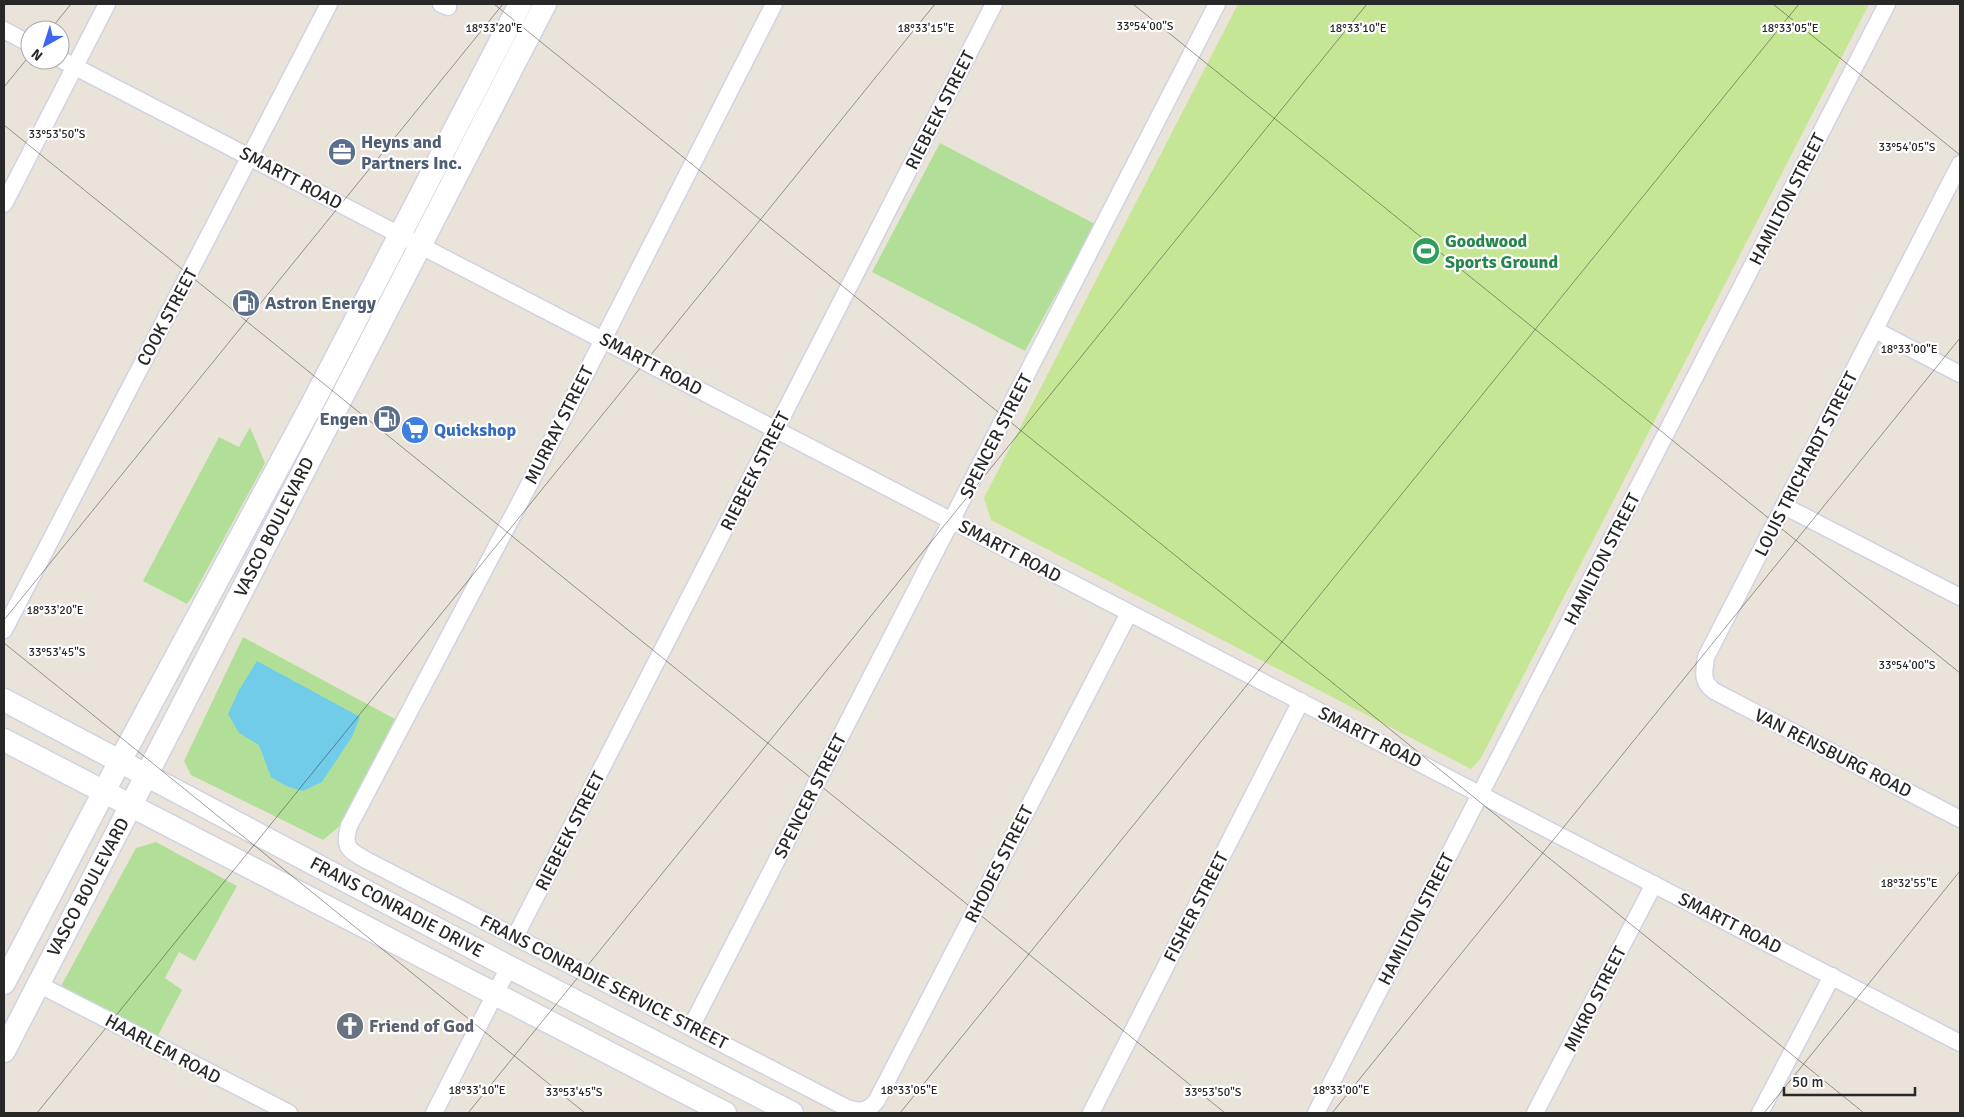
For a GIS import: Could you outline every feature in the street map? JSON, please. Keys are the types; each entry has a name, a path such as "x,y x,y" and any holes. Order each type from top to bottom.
{"main road":[{"name":"VASCO BOULEVARD","path":"4,1051 242,588 282,515 520,4"},
{"name":"VASCO BOULEVARD","path":"4,983 120,761 310,408 410,241 545,4"},
{"name":"FRANS CONRADIE DRIVE","path":"4,700 509,967 792,1113"},
{"name":"FRANS CONRADIE DRIVE","path":"4,740 725,1113"}],"street":[{"path":"4,204 107,4"},
{"name":"COOK STREET","path":"4,630 329,4"},
{"name":"MURRAY STREET","path":"347,846 346,836 349,826 531,481 602,338 774,4"},
{"name":"RIEBEEK STREET","path":"515,937 994,4"},
{"name":"SPENCER STREET","path":"691,1026 1216,4"},
{"name":"HAMILTON STREET","path":"1316,1113 1887,4"},
{"path":"4,30 20,39"},
{"name":"SMARTT ROAD","path":"70,64 410,241 602,338 1960,1043"},
{"name":"LOUIS TRICHARDT STREET","path":"1707,686 1704,677 1706,657 1960,164"},
{"path":"1875,330 1960,374"},
{"path":"1784,506 1960,597"},
{"name":"RHODES STREET","path":"864,1111 870,1108 877,1100 1129,613"},
{"name":"VAN RENSBURG ROAD","path":"1707,686 1960,819"},
{"name":"FISHER STREET","path":"1091,1113 1301,701"},
{"name":"FRANS CONRADIE SERVICE STREET","path":"347,846 352,852 366,860 847,1108 864,1111"},
{"name":"MIKRO STREET","path":"1535,1113 1654,884"},
{"path":"434,1113 509,967"},
{"path":"1760,1113 1832,976"},
{"name":"HAARLEM ROAD","path":"38,984 289,1113"}],"green space":[{"name":"Goodwood Sports Ground","path":"1238,4 1869,4 1481,758 1471,769 991,520 984,498"},
{"path":"940,143 1095,224 1025,351 872,272"},
{"path":"250,427 265,463 187,604 143,581 219,437 239,447"},
{"path":"243,637 395,719 341,825 323,840 191,775 184,761"},
{"path":"156,842 237,886 195,961 179,952 165,978 182,990 155,1041 60,988 136,848"}],"water":[{"path":"257,661 360,717 352,737 322,782 303,791 286,786 271,777 259,745 239,733 228,714 239,690"}],"place":[{"name":"Heyns and Partners Inc.","path":"342,152"},
{"name":"Goodwood Sports Ground","path":"1426,251"},
{"name":"Astron Energy","path":"246,303"},
{"name":"Engen","path":"387,419"},
{"name":"Quickshop","path":"415,430"},
{"name":"Friend of God","path":"350,1026"}]}
